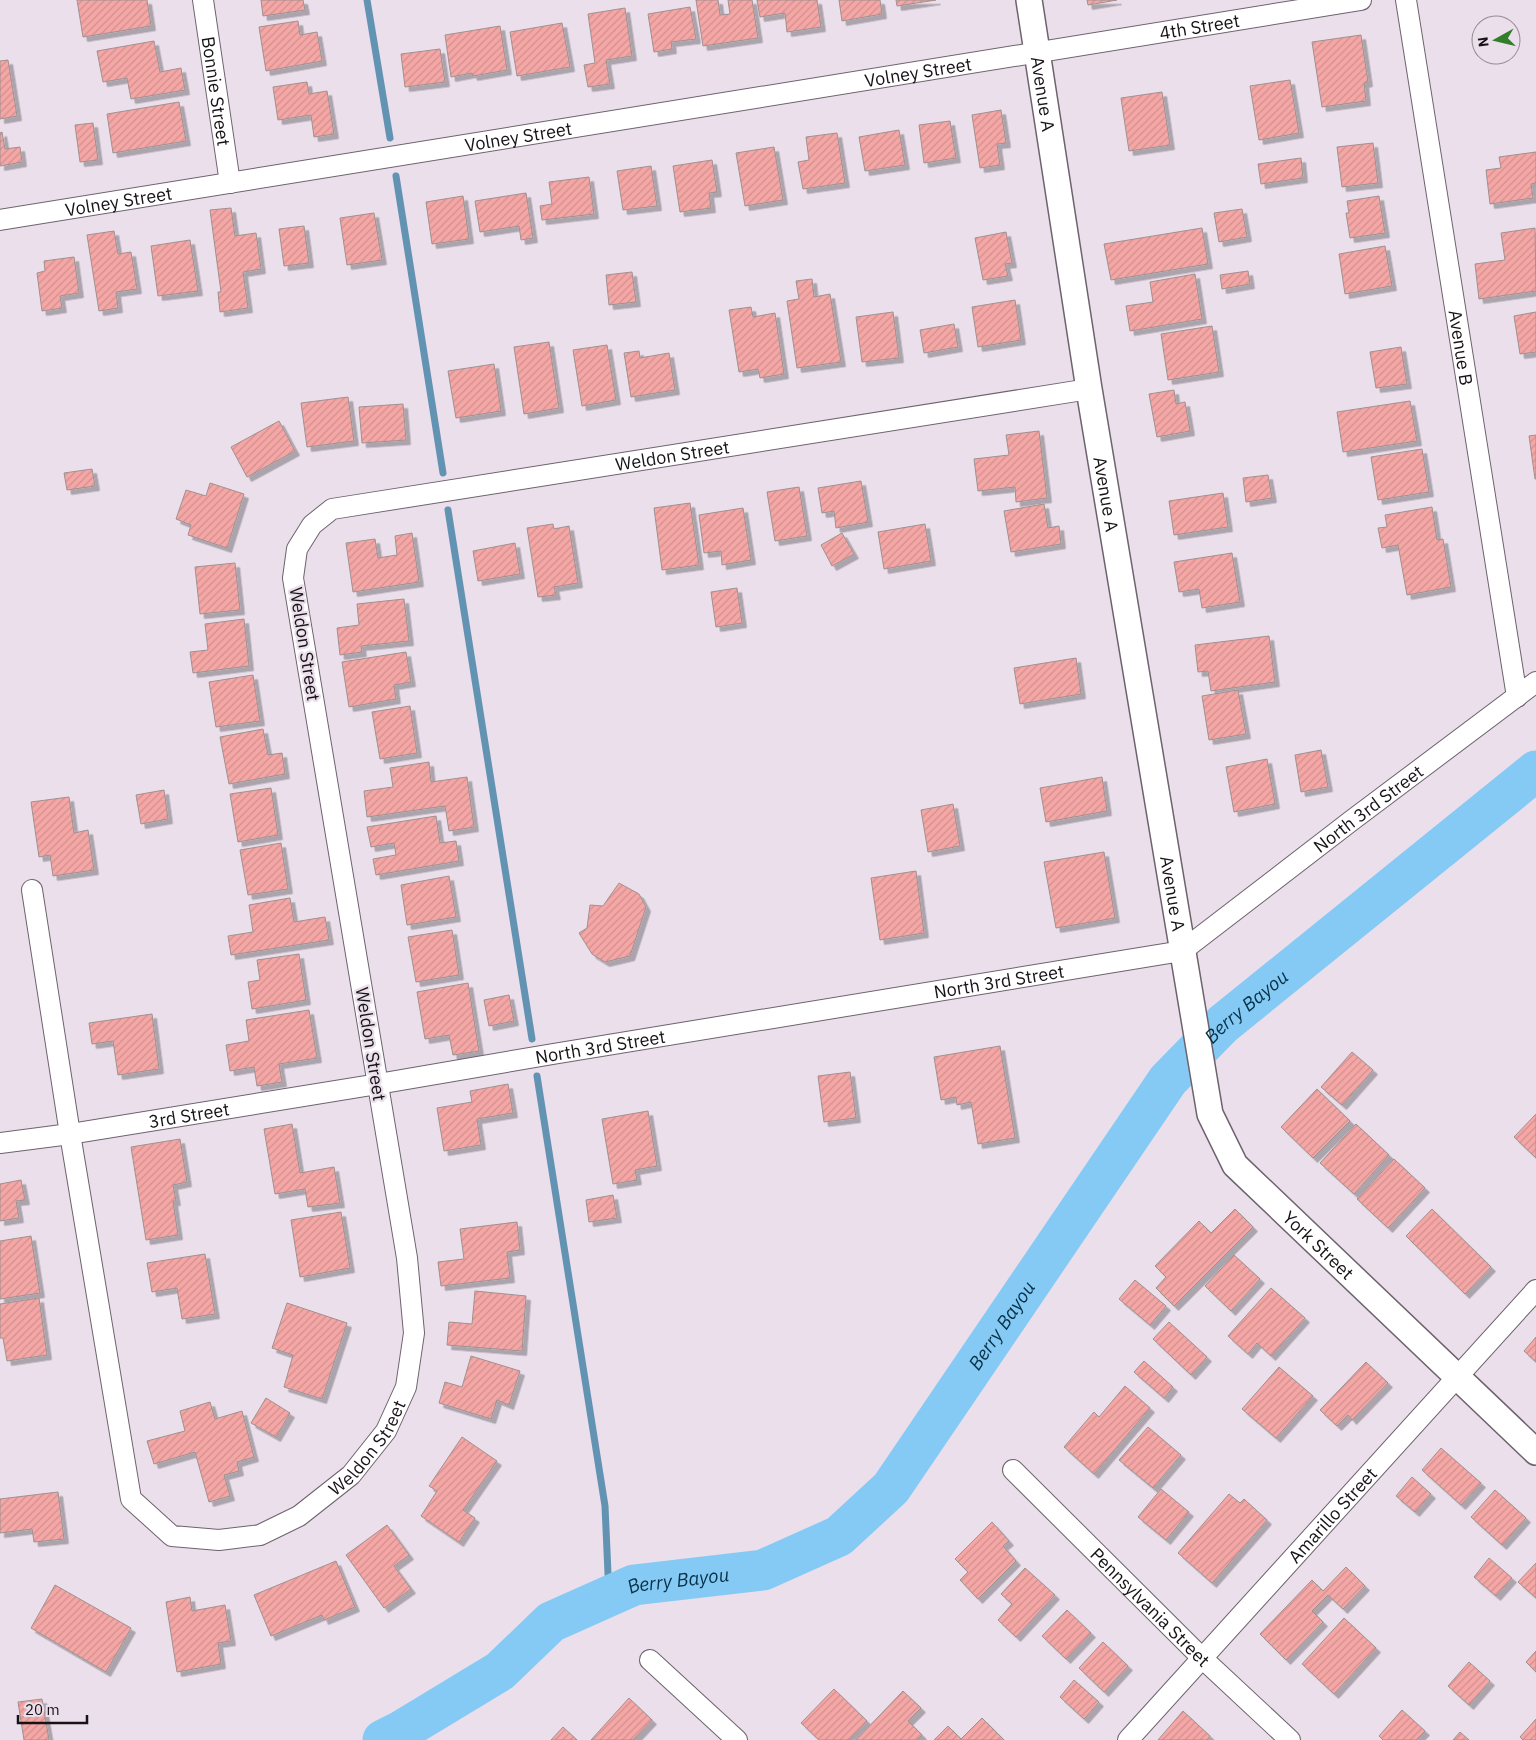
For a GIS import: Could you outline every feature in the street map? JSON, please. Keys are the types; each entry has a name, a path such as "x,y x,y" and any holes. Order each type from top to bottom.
{"street":[{"name":"Bonnie Street","path":"203,0 230,183"},
{"name":"Avenue A","path":"1029,0 1089,389 1189,988"},
{"name":"4th Street","path":"1037,52 1361,0"},
{"name":"Avenue B","path":"1406,0 1517,697"},
{"name":"Volney Street","path":"0,220 1037,52"},
{"name":"Weldon Street","path":"32,890 70,1134 131,1499 172,1536 219,1540 260,1535 299,1516 351,1475 386,1431 406,1387 414,1333 408,1276 378,1084 294,578 297,549 312,525 332,509 1089,389"},
{"name":"North 3rd Street","path":"378,1084 1182,951 1536,682"},
{"name":"York Street","path":"1189,988 1210,1114 1235,1165 1536,1452"},
{"name":"3rd Street","path":"0,1143 70,1134 378,1084"},
{"name":"Amarillo Street","path":"1128,1740 1536,1290"},
{"name":"Pennsylvania Street","path":"1013,1470 1202,1658 1290,1740"},
{"path":"650,1660 736,1740"}],"building":[{"path":"77,0 147,0 151,26 83,37"},
{"path":"261,0 303,0 305,10 263,16"},
{"path":"696,0 718,0 720,15 730,14 728,0 752,0 758,38 703,46"},
{"path":"757,0 817,0 821,27 787,32 785,13 760,17"},
{"path":"839,0 880,0 882,14 842,21"},
{"path":"896,0 936,0 897,6"},
{"path":"1087,0 1117,0 1088,5"},
{"path":"690,7 696,39 671,42 672,49 654,52 648,14"},
{"path":"625,8 632,56 606,60 610,84 588,87 584,65 595,63 588,14"},
{"path":"298,21 300,35 317,32 322,61 266,71 259,27"},
{"path":"562,23 570,67 517,76 510,32"},
{"path":"500,26 507,70 473,76 472,73 451,77 445,35"},
{"path":"1361,35 1368,82 1364,83 1366,101 1322,107 1312,42"},
{"path":"154,41 160,72 181,68 185,90 131,99 127,78 103,82 97,51"},
{"path":"440,49 445,82 405,87 401,54"},
{"path":"8,60 17,116 0,119 0,61"},
{"path":"1290,80 1299,133 1259,140 1250,86"},
{"path":"307,82 309,94 327,91 334,134 314,137 311,115 278,120 273,87"},
{"path":"1162,92 1170,145 1129,151 1121,98"},
{"path":"179,102 186,141 113,153 107,114"},
{"path":"1001,110 1006,143 997,144 1000,165 980,168 972,115"},
{"path":"950,121 956,158 924,163 919,125"},
{"path":"93,123 98,160 80,162 75,125"},
{"path":"899,130 905,165 865,171 859,137"},
{"path":"2,132 5,149 20,147 22,162 0,166 0,133"},
{"path":"837,133 845,183 803,189 798,162 809,160 806,137"},
{"path":"1373,143 1378,183 1342,187 1337,147"},
{"path":"774,147 783,200 745,206 736,153"},
{"path":"1536,152 1536,183 1531,184 1533,198 1490,204 1486,170 1501,168 1499,157"},
{"path":"1301,158 1303,178 1261,184 1258,164"},
{"path":"712,160 717,192 709,193 711,208 680,212 673,166"},
{"path":"651,166 657,206 623,210 617,171"},
{"path":"589,177 594,214 542,220 540,206 552,204 549,182"},
{"path":"526,193 533,238 521,240 519,226 480,232 475,201"},
{"path":"463,196 469,239 432,244 426,202"},
{"path":"1379,196 1385,233 1350,238 1346,213 1349,213 1347,201"},
{"path":"231,208 235,236 256,233 261,269 243,272 248,308 220,312 218,292 221,292 210,210"},
{"path":"1242,209 1247,237 1219,242 1214,213"},
{"path":"374,213 382,260 347,265 340,218"},
{"path":"304,226 309,263 284,266 279,229"},
{"path":"1202,228 1208,264 1111,280 1104,244"},
{"path":"1535,228 1536,291 1479,299 1475,264 1505,260 1501,233"},
{"path":"114,231 118,254 131,252 137,289 116,292 118,308 99,311 87,235"},
{"path":"1006,232 1012,263 1005,264 1008,276 983,280 975,238"},
{"path":"190,240 198,291 158,296 151,246"},
{"path":"1385,246 1392,286 1345,294 1339,254"},
{"path":"74,257 79,293 60,296 62,308 42,311 37,273 45,271 44,261"},
{"path":"1248,271 1250,284 1222,289 1220,275"},
{"path":"632,272 636,302 609,305 606,275"},
{"path":"1195,274 1202,319 1130,331 1126,306 1153,302 1150,282"},
{"path":"812,279 814,297 830,294 841,362 797,368 787,301 799,299 796,281"},
{"path":"1015,300 1021,340 978,347 972,307"},
{"path":"751,307 753,317 775,313 784,374 760,378 758,369 739,372 729,310"},
{"path":"893,312 899,358 862,362 856,317"},
{"path":"1536,312 1536,352 1520,354 1514,316"},
{"path":"954,324 958,347 924,353 920,330"},
{"path":"1212,326 1219,372 1168,380 1161,334"},
{"path":"549,342 559,408 524,414 514,347"},
{"path":"607,345 616,400 582,406 573,350"},
{"path":"1401,347 1407,384 1376,388 1370,352"},
{"path":"639,351 640,358 669,353 675,390 631,397 624,353"},
{"path":"494,364 501,411 456,418 448,371"},
{"path":"1174,390 1176,404 1185,402 1190,431 1157,437 1149,394"},
{"path":"348,397 354,441 307,447 301,403"},
{"path":"1410,401 1417,441 1343,452 1337,412"},
{"path":"403,404 406,440 362,443 359,407"},
{"path":"279,421 295,451 247,477 231,447"},
{"path":"1039,431 1047,498 1016,502 1015,487 978,491 974,459 1009,455 1006,435"},
{"path":"1536,435 1536,479 1535,479 1529,436"},
{"path":"1422,449 1429,492 1378,500 1371,457"},
{"path":"92,469 95,486 67,490 64,473"},
{"path":"1268,475 1272,498 1246,502 1243,478"},
{"path":"861,481 868,522 836,528 834,511 822,513 818,488"},
{"path":"210,483 244,494 227,548 188,535 191,525 176,519 186,490 206,496"},
{"path":"799,487 807,536 775,541 767,492"},
{"path":"1223,493 1228,527 1174,535 1169,501"},
{"path":"690,503 699,565 662,570 654,508"},
{"path":"1044,504 1048,528 1059,526 1061,544 1011,552 1004,511"},
{"path":"1432,507 1437,540 1443,539 1451,587 1407,595 1398,545 1382,548 1378,528 1387,527 1385,515"},
{"path":"743,508 751,560 722,565 721,551 704,553 699,515"},
{"path":"553,524 554,529 569,526 578,583 554,587 556,595 538,597 527,528"},
{"path":"925,524 931,561 884,569 878,532"},
{"path":"412,533 419,582 353,592 346,543 375,539 378,558 397,555 395,536"},
{"path":"842,533 854,554 832,566 821,545"},
{"path":"515,543 520,574 478,581 473,551"},
{"path":"1232,553 1240,602 1202,608 1199,589 1179,592 1174,562"},
{"path":"235,563 240,610 200,614 195,567"},
{"path":"737,588 742,623 716,627 711,592"},
{"path":"404,599 409,641 361,646 362,652 340,655 337,628 359,625 357,604"},
{"path":"244,619 249,666 193,673 190,652 208,650 205,624"},
{"path":"1269,636 1275,682 1211,691 1208,671 1198,672 1195,645"},
{"path":"406,652 411,682 394,685 396,699 349,707 342,662"},
{"path":"1076,658 1081,694 1020,704 1014,668"},
{"path":"253,675 260,721 216,727 209,682"},
{"path":"1238,690 1246,734 1209,740 1202,696"},
{"path":"410,706 417,753 380,759 372,712"},
{"path":"263,729 268,755 282,753 285,774 229,784 220,737"},
{"path":"1321,750 1328,787 1301,792 1295,755"},
{"path":"1267,759 1275,804 1234,812 1226,767"},
{"path":"429,762 431,782 467,777 474,827 449,831 445,806 367,817 364,791 393,787 390,768"},
{"path":"1102,777 1107,811 1046,822 1040,788"},
{"path":"271,788 278,835 238,842 230,794"},
{"path":"164,790 168,819 141,824 136,795"},
{"path":"69,797 74,833 88,830 94,870 53,876 50,855 39,857 31,802"},
{"path":"953,804 960,846 928,852 921,810"},
{"path":"436,816 440,843 456,841 459,861 376,875 373,859 396,855 394,843 371,847 367,827"},
{"path":"281,843 288,889 248,895 240,850"},
{"path":"1104,852 1115,918 1056,928 1044,862"},
{"path":"916,871 924,933 880,940 871,878"},
{"path":"449,876 456,917 407,925 401,885"},
{"path":"619,883 639,894 646,907 630,956 605,962 592,954 579,933 587,928 590,905 603,906"},
{"path":"290,898 294,922 325,917 329,940 231,955 228,936 253,932 249,905"},
{"path":"452,930 459,975 416,982 408,937"},
{"path":"299,954 306,1000 252,1009 248,982 260,980 257,960"},
{"path":"468,983 479,1051 453,1055 449,1035 425,1039 417,992"},
{"path":"509,995 514,1021 489,1026 484,1000"},
{"path":"309,1010 317,1058 279,1064 282,1082 257,1086 254,1067 230,1071 226,1045 249,1041 246,1020"},
{"path":"152,1014 159,1069 118,1075 113,1041 92,1044 89,1023"},
{"path":"1000,1046 1015,1138 978,1144 971,1102 957,1105 956,1097 941,1100 934,1057"},
{"path":"1352,1052 1373,1070 1342,1105 1321,1087"},
{"path":"850,1072 856,1118 824,1122 818,1076"},
{"path":"508,1084 513,1113 477,1119 481,1145 444,1151 437,1108 472,1102 470,1091"},
{"path":"1317,1089 1350,1121 1313,1158 1281,1127"},
{"path":"648,1111 657,1166 635,1170 637,1180 613,1184 602,1119"},
{"path":"1536,1114 1536,1158 1514,1137"},
{"path":"292,1124 300,1173 334,1167 340,1203 308,1207 305,1189 275,1194 264,1129"},
{"path":"1356,1124 1389,1155 1354,1194 1320,1163"},
{"path":"180,1139 187,1182 173,1185 176,1201 173,1201 178,1235 146,1240 131,1147"},
{"path":"1394,1159 1425,1188 1388,1228 1357,1199"},
{"path":"21,1180 25,1200 16,1201 19,1218 0,1221 0,1184"},
{"path":"613,1195 617,1218 589,1222 586,1200"},
{"path":"1235,1209 1253,1227 1174,1306 1156,1288 1166,1277 1155,1266 1199,1221 1211,1233"},
{"path":"1432,1209 1491,1267 1465,1294 1406,1236"},
{"path":"341,1212 350,1268 300,1277 291,1220"},
{"path":"517,1222 520,1250 507,1252 510,1278 441,1286 438,1262 464,1259 460,1229"},
{"path":"31,1236 40,1293 0,1299 0,1241"},
{"path":"205,1254 215,1314 182,1319 177,1288 152,1292 147,1263"},
{"path":"1234,1255 1260,1279 1231,1311 1205,1286"},
{"path":"1135,1280 1166,1306 1150,1325 1119,1299"},
{"path":"1271,1288 1305,1318 1271,1356 1257,1343 1248,1354 1228,1336"},
{"path":"475,1291 526,1296 522,1351 447,1345 449,1322 472,1324"},
{"path":"39,1298 47,1355 7,1361 3,1338 0,1338 0,1304"},
{"path":"287,1303 347,1323 322,1399 284,1387 293,1355 272,1348"},
{"path":"1169,1322 1207,1357 1191,1375 1153,1339"},
{"path":"1536,1337 1536,1362 1524,1351"},
{"path":"471,1356 520,1371 509,1405 497,1400 491,1419 439,1403 445,1382 462,1387"},
{"path":"1144,1361 1173,1387 1164,1398 1134,1372"},
{"path":"1366,1362 1388,1383 1352,1420 1348,1415 1337,1426 1320,1410"},
{"path":"1279,1367 1313,1396 1276,1438 1242,1409"},
{"path":"1125,1386 1150,1408 1094,1474 1064,1447 1094,1412 1099,1417"},
{"path":"266,1398 290,1413 276,1437 251,1423"},
{"path":"210,1402 215,1419 242,1411 254,1457 237,1462 239,1471 224,1475 230,1496 209,1502 195,1452 154,1464 147,1441 185,1431 180,1411"},
{"path":"1148,1427 1181,1455 1153,1488 1119,1460"},
{"path":"462,1437 497,1461 463,1510 475,1518 459,1542 421,1516 437,1491 429,1486"},
{"path":"1441,1448 1481,1483 1461,1505 1422,1470"},
{"path":"1412,1477 1431,1494 1415,1512 1396,1496"},
{"path":"1161,1489 1189,1512 1166,1540 1138,1517"},
{"path":"1495,1490 1526,1518 1502,1545 1471,1517"},
{"path":"58,1492 64,1539 34,1542 32,1529 0,1533 0,1499"},
{"path":"1229,1494 1240,1503 1244,1499 1267,1520 1212,1583 1178,1553"},
{"path":"992,1522 1009,1541 1003,1546 1016,1561 978,1599 960,1580 968,1572 955,1559"},
{"path":"387,1525 409,1555 394,1566 411,1589 384,1608 346,1555"},
{"path":"1489,1558 1512,1578 1496,1596 1474,1577"},
{"path":"336,1561 355,1607 324,1620 322,1615 271,1636 254,1595"},
{"path":"1536,1563 1536,1598 1518,1582"},
{"path":"1346,1567 1365,1586 1343,1609 1328,1595 1312,1611 1323,1622 1286,1660 1260,1634 1312,1580 1323,1591"},
{"path":"1025,1568 1055,1595 1016,1637 998,1620 1012,1604 1001,1594"},
{"path":"55,1585 131,1628 106,1672 31,1628"},
{"path":"190,1597 192,1611 225,1605 231,1641 218,1643 221,1664 177,1672 166,1602"},
{"path":"1067,1610 1091,1633 1066,1659 1042,1636"},
{"path":"1344,1618 1376,1648 1334,1694 1302,1664"},
{"path":"1103,1642 1128,1666 1104,1692 1079,1668"},
{"path":"1536,1651 1536,1672 1526,1662"},
{"path":"1469,1662 1490,1681 1469,1705 1448,1686"},
{"path":"1074,1680 1099,1702 1084,1719 1060,1697"},
{"path":"834,1689 867,1721 849,1740 819,1740 801,1723"},
{"path":"903,1691 921,1708 908,1721 922,1735 917,1740 856,1740"},
{"path":"629,1698 652,1720 633,1740 591,1740"},
{"path":"42,1699 49,1740 24,1740 18,1702"},
{"path":"1402,1710 1425,1731 1416,1740 1383,1740 1379,1736"},
{"path":"1183,1711 1210,1736 1207,1740 1158,1740"},
{"path":"982,1718 1004,1740 934,1740 948,1726 961,1739"},
{"path":"1536,1719 1536,1740 1523,1740 1520,1737"},
{"path":"563,1727 577,1740 551,1740"},
{"path":"1460,1732 1469,1740 1453,1740"}],"waterway":[{"path":"367,0 390,138"},
{"path":"396,176 443,473"},
{"path":"448,510 532,1039"},
{"name":"Berry Bayou","path":"383,1740 500,1671 551,1622 634,1585 763,1570 839,1536 891,1488 1168,1080 1223,1024 1536,771"},
{"path":"537,1076 605,1506 609,1596"}]}
